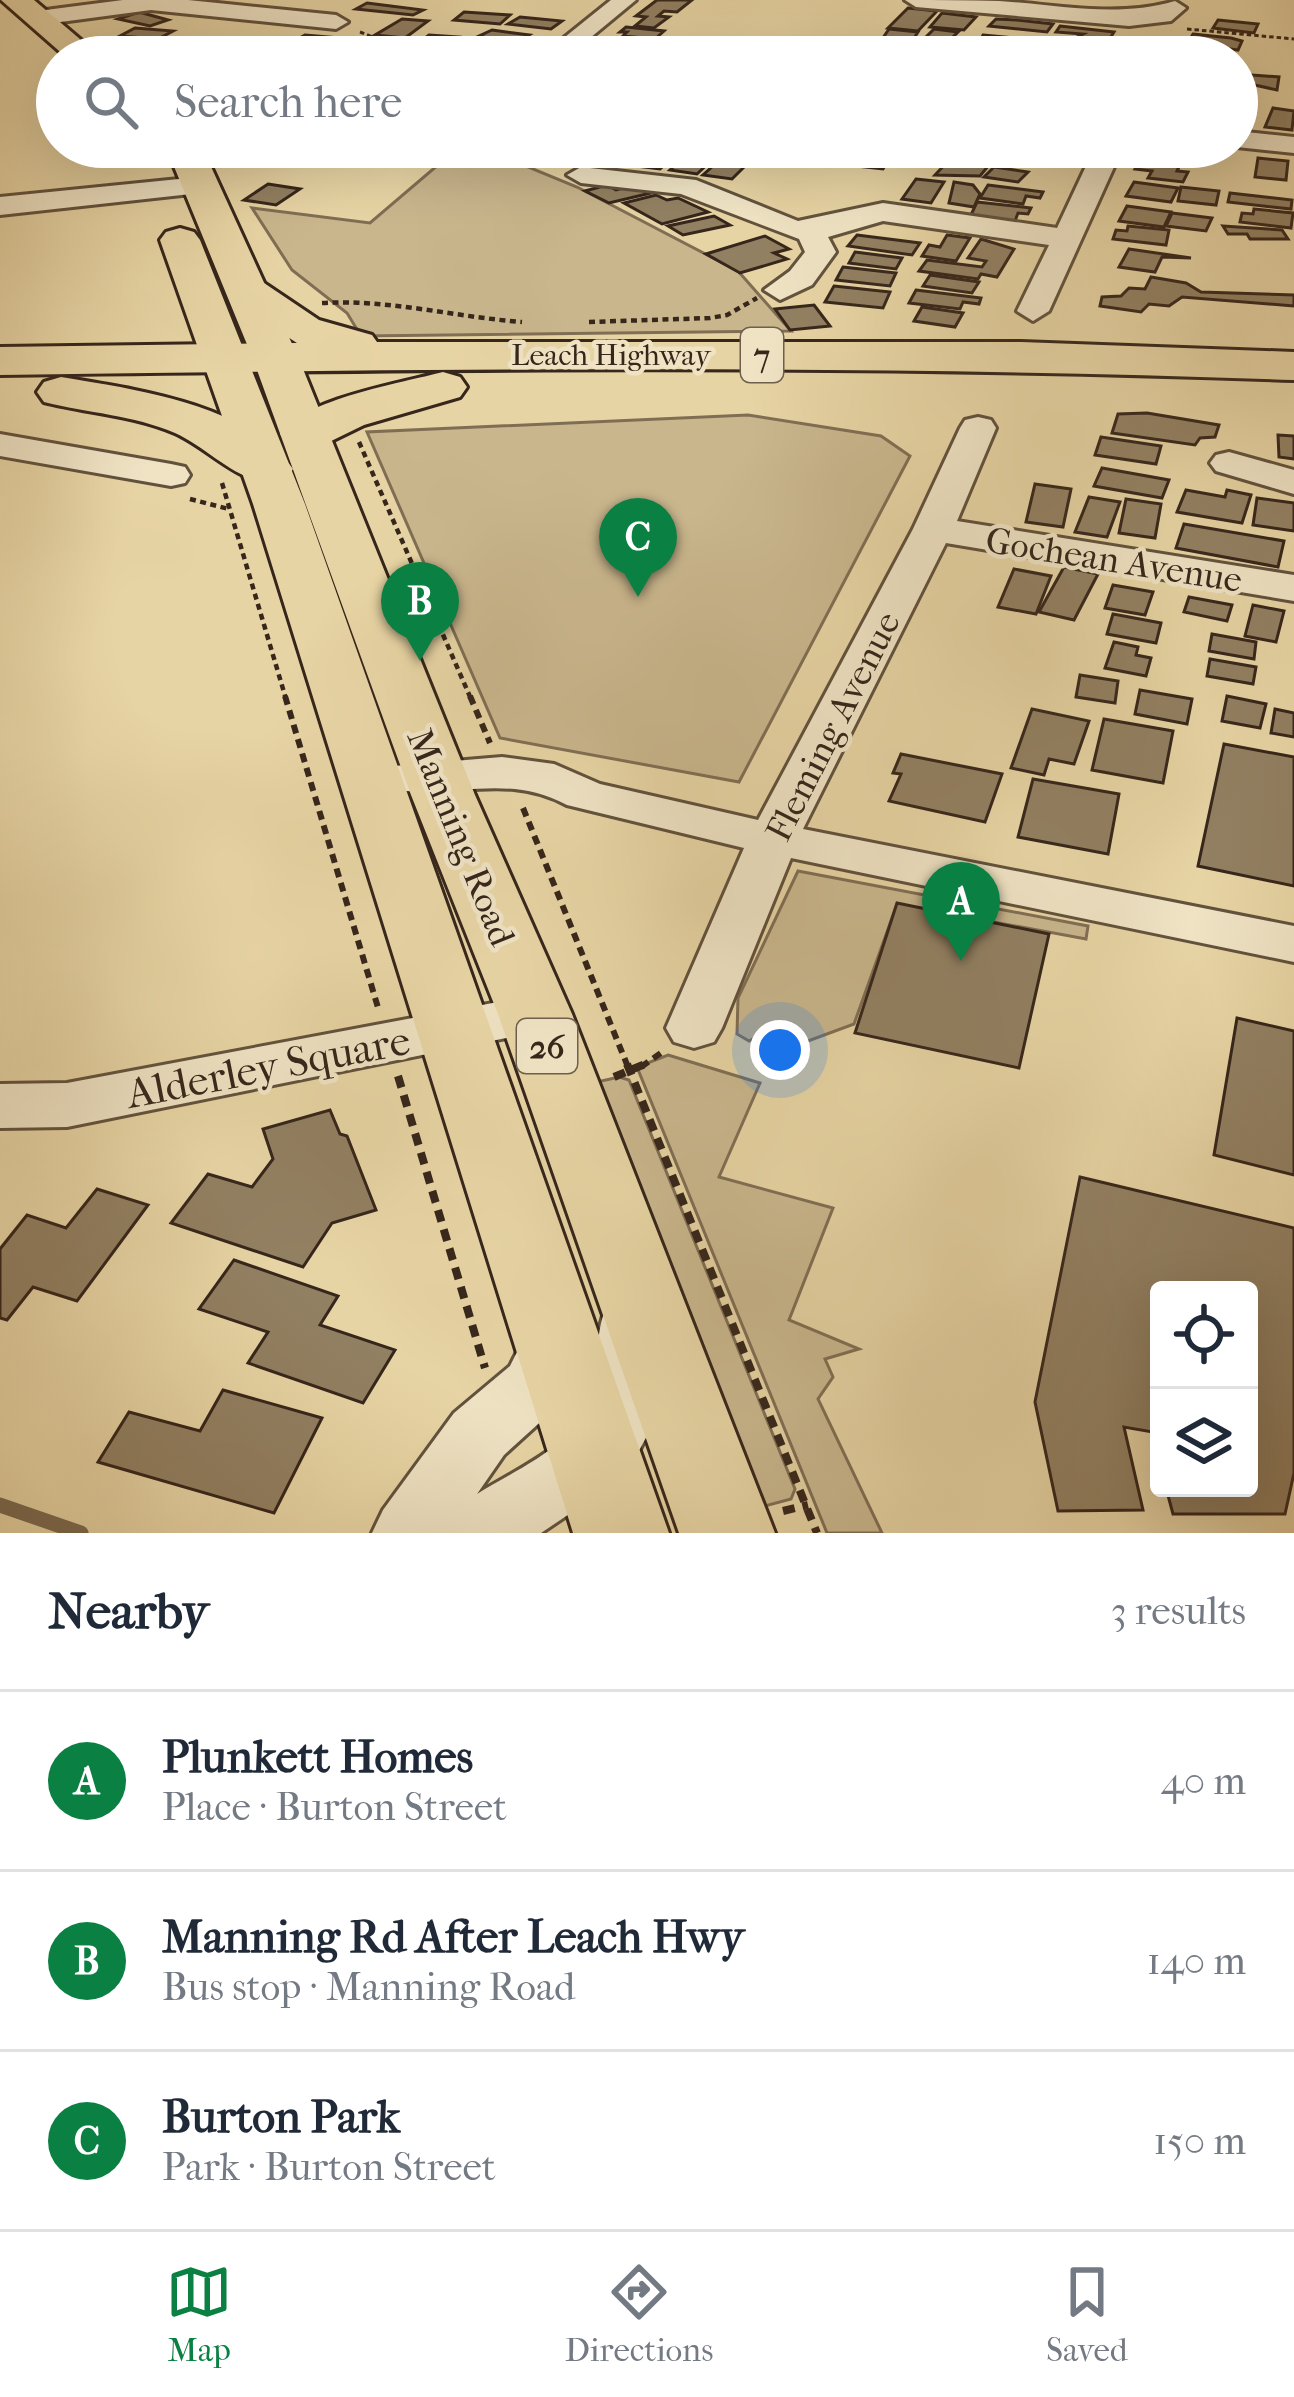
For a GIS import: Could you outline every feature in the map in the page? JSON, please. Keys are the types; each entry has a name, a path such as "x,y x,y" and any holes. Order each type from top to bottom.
{"highway":[{"path":"69,376 188,336 231,341 289,322 322,338 427,372"},
{"name":"Leach Highway","path":"0,392 231,341 283,422 427,372 503,354 1027,333 1294,363"},
{"name":"Leach Highway","path":"0,361 69,376"},
{"path":"69,376 221,434 283,422 427,372"},
{"name":"Leach Highway","path":"427,372 1294,393"}],"main road":[{"path":"27,9 60,36"},
{"path":"0,14 36,46"},
{"name":"Manning Road","path":"173,170 231,341 283,422 535,1014 727,1533"},
{"name":"Manning Road","path":"231,341 283,422"},
{"name":"Manning Road","path":"440,786 421,1037 556,1342 621,1533"}],"street":[{"path":"579,36 625,0"},
{"path":"916,0 1153,19 1168,27"},
{"path":"27,9 151,3 336,22"},
{"path":"1258,141 1294,145"},
{"path":"1027,333 1099,168"},
{"path":"0,206 173,170"},
{"path":"577,176 686,186 777,226 810,230 883,212 1066,238"},
{"path":"776,292 801,278 821,252 810,230"},
{"name":"Fleming Avenue","path":"694,1028 773,838 933,529 978,428"},
{"path":"0,445 171,475"},
{"path":"1229,463 1294,482"},
{"name":"Gochean Avenue","path":"933,529 1294,588"},
{"path":"440,786 584,795 1294,944"},
{"name":"Alderley Square","path":"0,1106 67,1105 535,1014"},
{"path":"483,1533 616,1433 629,1394 635,1276"},
{"path":"410,1533 479,1434 534,1386 556,1342"}],"path":[{"path":"336,22 371,36"},
{"path":"1168,27 1294,39"},
{"path":"591,322 710,318 776,292"},
{"path":"322,338 340,327 318,304 342,300 449,317 543,324"},
{"path":"499,1414 421,1037 283,422 357,421 354,429 440,786 524,810 817,1533"}],"shaded area":[{"path":"434,168 531,168 738,271 791,331 361,336 347,313 292,270 252,208 370,223"},
{"path":"748,415 881,436 910,456 739,782 500,738 367,432"},
{"path":"798,871 1088,926 1086,939 897,904 854,1024 792,1047 756,1037 749,1041 737,1034 738,998"},
{"path":"668,1055 760,1083 719,1177 833,1208 789,1320 859,1349 825,1359 833,1377 818,1399 882,1533 827,1533 637,1067"},
{"path":"619,1077 629,1080 795,1489 791,1499 761,1507 592,1083"}],"building":[{"path":"657,0 692,0 677,12 664,11 658,16 669,17 654,28 635,26 646,17 636,16"},
{"path":"367,3 423,10 413,15 356,9"},
{"path":"908,8 937,11 918,31 888,28"},
{"path":"139,12 168,20 150,26 118,19"},
{"path":"464,12 510,15 500,24 454,20"},
{"path":"942,13 976,17 964,30 930,27"},
{"path":"520,17 562,21 551,29 508,24"},
{"path":"402,19 428,21 408,36 375,35"},
{"path":"996,19 1053,24 1047,32 989,26"},
{"path":"1218,20 1258,24 1254,33 1213,28"},
{"path":"1060,26 1114,32 1111,36 1079,36 1083,34 1056,32"},
{"path":"626,27 664,31 658,36 623,36 627,32 620,32"},
{"path":"135,28 173,31 164,36 120,36"},
{"path":"889,29 918,32 915,36 884,36"},
{"path":"934,29 958,32 954,36 927,36"},
{"path":"492,30 529,35 527,36 479,36"},
{"path":"1258,75 1279,77 1277,90 1258,86"},
{"path":"1273,108 1294,111 1292,130 1265,127"},
{"path":"1258,158 1288,161 1286,180 1255,177"},
{"path":"672,168 703,168 697,174"},
{"path":"711,168 743,168 732,179 703,175"},
{"path":"942,168 987,168 980,176 935,175"},
{"path":"993,168 1028,172 1018,182 984,177"},
{"path":"1135,169 1188,172 1183,182 1148,178 1152,171"},
{"path":"916,179 944,182 931,203 902,199"},
{"path":"954,182 973,185 980,194 974,207 949,203"},
{"path":"1134,182 1178,188 1171,202 1126,196"},
{"path":"268,184 300,189 276,205 244,200"},
{"path":"607,185 616,190 634,185 651,193 609,203 585,191"},
{"path":"988,185 1043,192 1040,198 1026,196 1023,204 980,198"},
{"path":"1181,187 1219,191 1216,205 1178,201"},
{"path":"1230,193 1292,200 1291,209 1228,202"},
{"path":"656,195 678,198 708,212 662,224 624,203"},
{"path":"977,202 1031,208 1028,214 1018,213 1015,221 970,217"},
{"path":"1127,206 1171,212 1164,227 1119,221"},
{"path":"1254,209 1293,213 1291,228 1240,222 1242,213 1253,214"},
{"path":"1172,213 1212,218 1206,231 1166,226"},
{"path":"714,216 730,225 683,235 668,226"},
{"path":"1128,226 1169,230 1166,245 1113,239 1116,230 1127,231"},
{"path":"1223,226 1282,230 1288,239 1250,239 1247,234 1228,234"},
{"path":"857,235 920,243 912,255 848,246"},
{"path":"947,235 970,238 956,261 922,256 929,245 940,247"},
{"path":"765,236 789,249 774,253 787,259 740,273 706,254"},
{"path":"981,239 1014,249 997,277 919,271 927,260 982,267 986,261 968,258"},
{"path":"1129,249 1191,258 1162,257 1155,272 1119,267"},
{"path":"855,252 902,258 896,269 849,263"},
{"path":"843,267 896,273 890,286 836,280"},
{"path":"930,275 979,282 972,293 923,286"},
{"path":"1151,277 1186,283 1201,292 1294,295 1294,306 1182,297 1169,306 1149,304 1141,312 1100,306 1102,297 1121,296 1129,288 1145,289"},
{"path":"834,286 890,292 883,308 825,302"},
{"path":"916,290 981,298 979,304 963,302 960,309 909,303"},
{"path":"814,305 830,326 790,330 775,309"},
{"path":"922,307 963,313 955,327 914,321"},
{"path":"1147,413 1219,425 1215,437 1200,438 1195,445 1112,433 1118,414"},
{"path":"1278,435 1294,436 1294,459 1279,457"},
{"path":"1101,437 1161,446 1156,464 1095,455"},
{"path":"1102,468 1169,480 1162,498 1094,486"},
{"path":"1035,484 1071,489 1063,527 1026,522"},
{"path":"1186,490 1225,497 1227,490 1251,495 1242,523 1177,512"},
{"path":"1089,497 1120,502 1107,537 1075,532"},
{"path":"1257,498 1294,503 1294,531 1253,525"},
{"path":"1126,499 1161,504 1155,538 1119,533"},
{"path":"1184,524 1284,541 1278,567 1176,548"},
{"path":"1064,567 1098,574 1074,620 1039,612"},
{"path":"1014,569 1051,576 1036,614 998,607"},
{"path":"1113,585 1153,592 1145,615 1105,608"},
{"path":"1189,597 1232,605 1227,621 1184,612"},
{"path":"1253,605 1284,611 1276,642 1245,636"},
{"path":"1113,614 1161,623 1156,643 1107,634"},
{"path":"1212,634 1256,642 1254,659 1209,651"},
{"path":"1114,642 1138,647 1136,655 1151,658 1146,676 1105,668"},
{"path":"1210,659 1256,667 1253,684 1207,676"},
{"path":"1080,675 1118,681 1115,703 1076,697"},
{"path":"1140,690 1192,699 1187,724 1135,714"},
{"path":"1227,696 1266,704 1260,728 1222,721"},
{"path":"1032,709 1089,721 1074,764 1049,759 1044,775 1011,768"},
{"path":"1275,709 1294,713 1294,737 1271,733"},
{"path":"1104,719 1173,731 1163,783 1092,770"},
{"path":"1224,744 1294,757 1294,886 1198,866"},
{"path":"901,754 1002,774 985,822 889,801 901,774 893,773"},
{"path":"1033,779 1119,794 1108,854 1018,837"},
{"path":"897,903 1049,934 1019,1068 855,1033"},
{"path":"1237,1018 1294,1031 1294,1175 1214,1155"},
{"path":"330,1110 340,1134 347,1136 376,1210 332,1223 303,1267 171,1223 208,1174 252,1187 273,1159 263,1129"},
{"path":"1080,1177 1294,1228 1294,1473 1285,1514 1173,1514 1168,1497 1258,1497 1258,1281 1150,1281 1150,1431 1124,1427 1143,1510 1058,1511 1035,1402"},
{"path":"97,1189 148,1205 77,1301 33,1287 7,1320 0,1318 0,1249 27,1215 66,1228"},
{"path":"234,1260 338,1296 320,1325 395,1350 363,1403 248,1363 268,1332 199,1309"},
{"path":"223,1390 322,1418 274,1513 98,1462 129,1412 200,1431"}],"waterway":[{"path":"0,1505 81,1533"}],"place":[{"name":"Burton Park","path":"638,597"},
{"name":"Manning Rd After Leach Hwy","path":"420,661"},
{"name":"Plunkett Homes","path":"961,961"}]}
